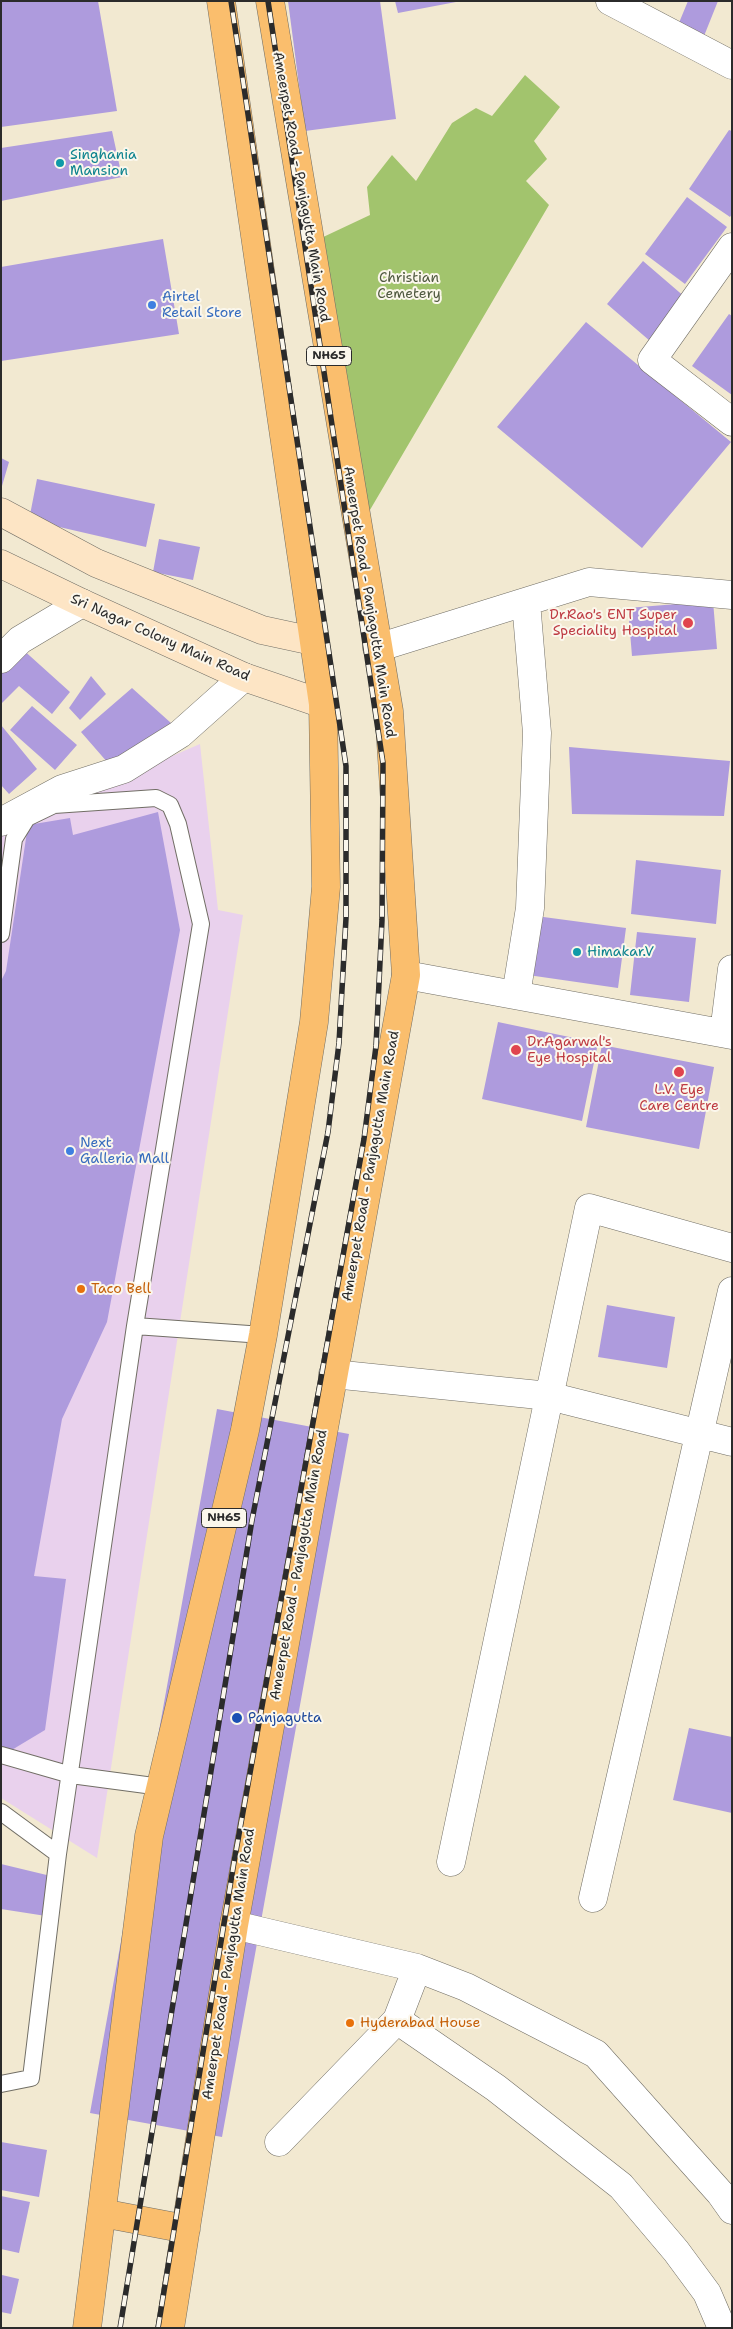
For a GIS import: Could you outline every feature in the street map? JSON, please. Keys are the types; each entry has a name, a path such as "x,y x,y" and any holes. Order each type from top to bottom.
{"highway":[{"name":"NH65","path":"87,2328 150,1836 245,1430 263,1336 314,1022 326,887 323,704 221,1"},
{"name":"Ameerpet Road - Panjagutta Main Road","path":"170,2328 234,1925 406,975 389,711 270,1"},
{"path":"102,2213 186,2230"}],"main road":[{"path":"1,512 96,563 262,630 313,641"},
{"name":"Sri Nagar Colony Main Road","path":"1,564 244,677 323,704"}],"street":[{"path":"610,1 732,65"},
{"path":"732,247 652,360 732,422"},
{"path":"377,648 589,582 732,595"},
{"path":"516,995 530,908 537,733 526,602"},
{"path":"1,660 20,640 82,603"},
{"path":"1,822 62,789 124,768 180,734 244,677"},
{"path":"406,975 728,1034 732,969"},
{"path":"452,1862 589,1208 732,1248"},
{"path":"593,1898 732,1291"},
{"path":"333,1374 549,1396 732,1442"},
{"path":"234,1925 417,1968 466,1987 596,2054 732,2210"},
{"path":"279,2142 397,2020 417,1968"},
{"path":"397,2020 496,2088 621,2186 676,2251 706,2293 722,2328"}],"lane":[{"path":"1,934 14,839 27,818 54,805 156,798 170,805 178,824 201,924 135,1326 58,1854 31,2078 1,2084"},
{"path":"135,1326 263,1336"},
{"path":"1,1755 70,1775 161,1787"},
{"path":"1,1812 58,1854"}],"shaded area":[{"path":"200,744 218,910 243,915 97,1858 1,1798 1,825 91,791"}],"green space":[{"name":"Christian Cemetery","path":"525,75 560,107 534,141 547,159 526,181 549,205 367,515 319,239 370,215 367,187 392,155 416,181 452,123 476,108 492,116"}],"building":[{"path":"1,1 98,1 117,111 1,127"},
{"path":"288,1 380,1 396,119 305,131"},
{"path":"395,1 455,1 456,2 398,13"},
{"path":"688,1 718,1 702,41 676,30"},
{"path":"729,130 732,131 732,214 730,217 689,189"},
{"name":"Singhania Mansion","path":"112,131 122,177 1,201 1,148"},
{"path":"687,197 727,227 685,284 645,254"},
{"path":"163,239 179,334 1,361 1,267"},
{"path":"643,261 686,298 650,341 607,304"},
{"path":"729,314 732,316 732,395 692,366"},
{"path":"586,322 731,442 642,548 497,427"},
{"path":"1,458 9,462 2,486 1,486"},
{"path":"37,479 155,504 146,547 29,520"},
{"path":"159,539 200,547 193,580 153,572"},
{"path":"713,601 717,649 632,656 628,608"},
{"path":"20,647 70,692 52,714 19,686 1,704 1,666"},
{"path":"91,676 106,694 80,720 69,708"},
{"path":"132,688 171,723 108,763 81,732"},
{"path":"32,706 77,745 55,770 10,730"},
{"path":"1,725 37,769 9,794 1,785"},
{"path":"569,747 730,761 724,816 572,814"},
{"name":"Next Galleria Mall","path":"158,812 180,930 107,1322 62,1419 34,1576 66,1579 45,1730 5,1754 1,1752 1,981 6,971 28,825 70,818 73,835"},
{"path":"636,860 721,870 716,924 631,914"},
{"name":"Himakar.V","path":"536,916 626,928 618,988 528,975"},
{"path":"637,932 696,938 689,1002 630,995"},
{"path":"498,1022 598,1043 582,1121 482,1099"},
{"path":"602,1045 714,1067 699,1149 586,1127"},
{"path":"607,1305 675,1317 667,1368 598,1357"},
{"path":"217,1409 349,1434 222,2137 90,2113"},
{"path":"689,1728 732,1737 732,1813 673,1800"},
{"path":"1,1864 55,1877 46,1916 1,1909"},
{"path":"1,2142 47,2150 39,2197 1,2190"},
{"path":"1,2196 30,2202 19,2253 1,2249"},
{"path":"2,2275 19,2279 11,2314 1,2312"}],"railway":[{"path":"120,2328 252,1520 328,1132 339,1043 346,918 346,766 231,1"},
{"path":"158,2328 234,1862 364,1139 376,1046 382,920 383,763 268,1"}],"place":[{"name":"Singhania Mansion","path":"60,163"},
{"name":"Airtel Retail Store","path":"152,305"},
{"name":"Dr.Rao's ENT Super Speciality Hospital","path":"688,623"},
{"name":"Himakar.V","path":"577,952"},
{"name":"Dr.Agarwal's Eye Hospital","path":"516,1050"},
{"name":"L.V. Eye Care Centre","path":"679,1072"},
{"name":"Next Galleria Mall","path":"70,1151"},
{"name":"Taco Bell","path":"81,1289"},
{"name":"Panjagutta","path":"237,1718"},
{"name":"Hyderabad House","path":"350,2023"}]}
